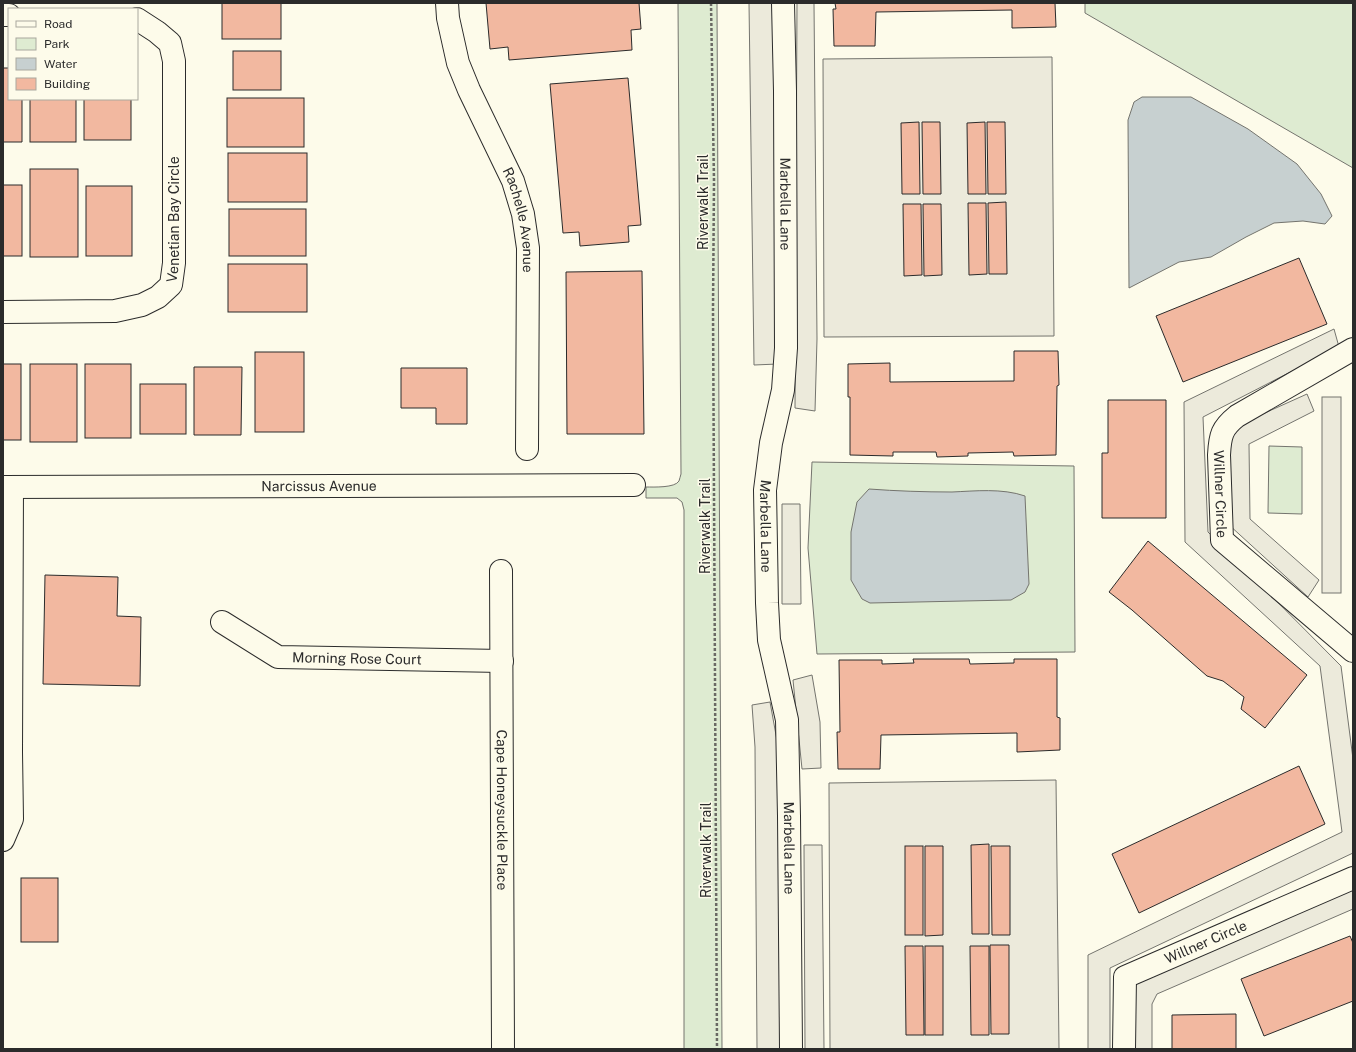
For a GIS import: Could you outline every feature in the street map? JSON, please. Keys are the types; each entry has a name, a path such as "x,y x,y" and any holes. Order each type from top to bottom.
{"street":[{"name":"Rachelle Avenue","path":"447,3 448,18 458,63 513,181 523,214 528,248 527,449"},
{"name":"Marbella Lane","path":"783,3 785,91 786,348 783,390 771,443 765,490 769,640 787,720 791,1049"},
{"name":"Venetian Bay Circle","path":"3,312 116,311 142,305 158,297 172,285 174,263 174,61 170,43 157,32 138,20"},
{"name":"Willner Circle","path":"1353,349 1237,416 1226,425 1220,441 1219,455 1222,540 1353,652"},
{"name":"Narcissus Avenue","path":"7,487 634,485"},
{"path":"3,840 12,819 7,754 7,487"},
{"name":"Cape Honeysuckle Place","path":"501,571 503,1049"},
{"name":"Morning Rose Court","path":"222,622 278,657 502,661"},
{"name":"Willner Circle","path":"1124,1049 1125,977 1353,878"}],"path":[{"name":"Riverwalk Trail","path":"711,3 714,181 713,310 717,1049"}],"green space":[{"path":"678,3 717,3 722,1049 684,1049 684,510 682,502 677,498 646,498 646,487 664,487 673,485 679,481 681,474"},
{"path":"1085,3 1353,3 1353,168 1085,13"},
{"path":"1269,446 1302,447 1302,514 1268,513"},
{"path":"812,462 1074,466 1075,652 817,654 808,548"}],"shaded area":[{"path":"749,3 774,3 778,364 754,365"},
{"path":"797,3 814,3 817,339 815,411 795,408"},
{"path":"1052,57 1054,336 824,337 823,59"},
{"path":"1334,329 1339,347 1203,417 1208,532 1341,666 1353,759 1353,853 1110,968 1110,1049 1088,1049 1088,955 1342,832 1320,666 1185,542 1184,402"},
{"path":"1307,394 1314,411 1249,444 1250,519 1319,580 1308,597 1228,524 1227,430"},
{"path":"1322,397 1341,397 1341,593 1322,593"},
{"path":"782,504 800,504 801,604 782,604"},
{"path":"812,675 820,722 821,768 802,769 793,680"},
{"path":"770,702 778,746 780,1049 757,1049 755,747 752,705"},
{"path":"1056,780 1059,1049 830,1049 829,783"},
{"path":"804,845 822,845 824,1049 805,1049"},
{"path":"1353,884 1353,909 1157,994 1152,1004 1152,1049 1129,1049 1129,980"}],"water":[{"path":"1142,97 1191,97 1248,129 1297,164 1321,194 1332,216 1325,224 1303,221 1274,223 1211,257 1179,262 1129,288 1128,120 1134,102"},
{"path":"869,489 931,492 998,491 1016,493 1025,496 1029,584 1025,592 1011,600 870,603 862,599 851,580 851,532 857,502"}],"building":[{"path":"222,3 281,3 281,39 222,39"},
{"path":"486,3 639,3 641,29 631,30 632,50 509,60 508,47 490,49"},
{"path":"835,3 1055,3 1056,27 1012,28 1012,10 876,12 875,46 834,46 833,9 836,9"},
{"path":"233,51 281,51 281,90 233,90"},
{"path":"3,68 8,68 8,100 22,100 22,142 3,142"},
{"path":"628,78 641,225 628,226 629,242 580,246 579,232 563,233 550,84"},
{"path":"227,98 304,98 304,147 227,147"},
{"path":"30,100 76,100 76,142 30,142"},
{"path":"84,100 131,100 131,140 84,140"},
{"path":"919,122 920,194 902,194 901,123"},
{"path":"922,122 940,122 941,194 923,194"},
{"path":"985,122 986,194 968,194 967,123"},
{"path":"987,122 1005,122 1006,194 988,194"},
{"path":"228,153 307,153 307,202 228,202"},
{"path":"30,169 78,169 78,257 30,257"},
{"path":"3,185 22,185 22,256 3,256"},
{"path":"86,186 132,186 132,256 86,256"},
{"path":"1006,202 1007,274 989,274 988,203"},
{"path":"968,203 986,203 987,274 969,275"},
{"path":"903,204 921,204 922,275 904,276"},
{"path":"923,204 941,204 942,275 924,276"},
{"path":"229,209 306,209 306,256 229,256"},
{"path":"1299,258 1327,324 1183,382 1156,316"},
{"path":"228,264 307,264 307,312 228,312"},
{"path":"642,271 644,434 567,434 566,272"},
{"path":"1014,351 1058,351 1059,385 1057,386 1056,455 1014,456 1013,452 968,453 968,456 937,457 936,452 893,452 893,456 850,455 850,397 848,397 848,364 890,363 890,382 1014,381"},
{"path":"255,352 304,352 304,432 255,432"},
{"path":"3,364 21,364 21,440 3,440"},
{"path":"30,364 77,364 77,442 30,442"},
{"path":"85,364 131,364 131,438 85,438"},
{"path":"194,367 242,367 241,435 194,435"},
{"path":"401,368 467,368 467,424 436,424 436,408 401,408"},
{"path":"140,384 186,384 186,434 140,434"},
{"path":"1108,400 1166,400 1166,518 1102,518 1102,453 1108,453"},
{"path":"1148,541 1307,675 1265,728 1241,709 1244,697 1223,681 1207,676 1132,610 1109,592"},
{"path":"45,575 118,577 117,616 141,617 140,686 43,684"},
{"path":"913,659 969,659 970,664 1014,663 1014,659 1057,659 1057,717 1060,718 1060,750 1017,752 1017,733 881,735 880,769 838,769 837,732 840,732 839,660 882,660 882,664 914,663"},
{"path":"1299,766 1325,824 1139,913 1112,854"},
{"path":"989,844 989,934 972,934 971,845"},
{"path":"905,846 923,846 923,935 905,935"},
{"path":"925,846 943,846 943,935 925,936"},
{"path":"991,846 1010,846 1010,935 992,935"},
{"path":"21,878 58,878 58,942 21,942"},
{"path":"1350,936 1353,943 1353,1001 1264,1036 1241,979"},
{"path":"990,945 1009,945 1009,1034 991,1034"},
{"path":"905,946 923,946 924,1035 906,1035"},
{"path":"925,946 943,946 943,1035 925,1035"},
{"path":"970,946 989,946 989,1035 971,1035"},
{"path":"1236,1014 1236,1049 1172,1049 1172,1015"}]}
